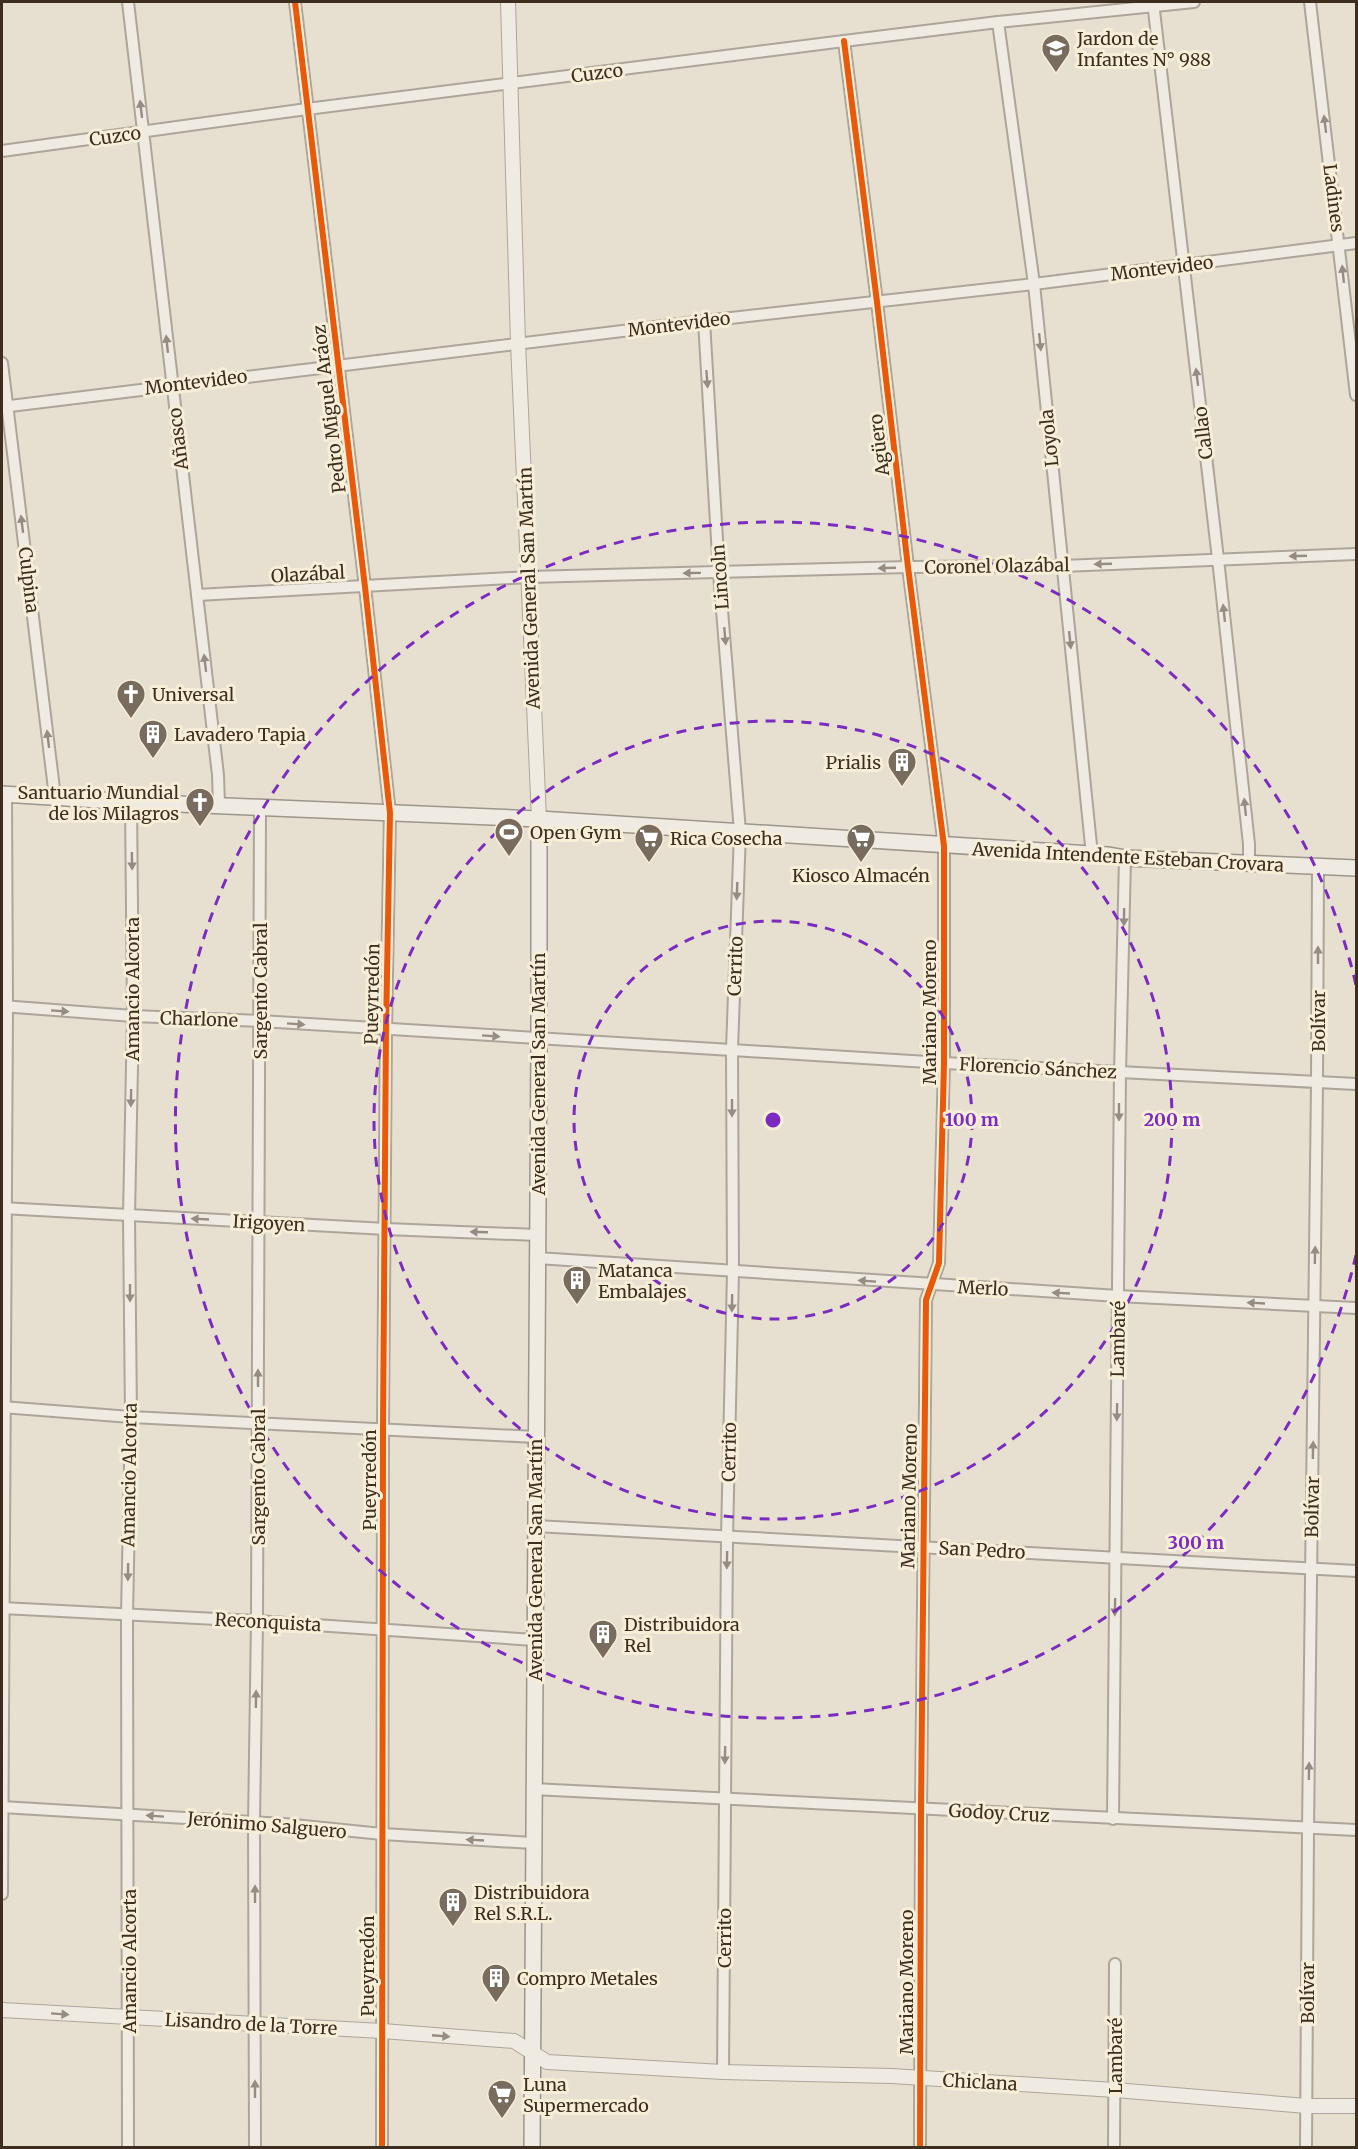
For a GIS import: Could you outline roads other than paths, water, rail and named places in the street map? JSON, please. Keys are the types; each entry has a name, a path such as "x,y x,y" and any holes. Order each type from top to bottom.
{"main road":[{"name":"Avenida Intendente Esteban Crovara","path":"4,794 131,802 539,819 1125,858 1356,868"},
{"name":"Avenida General San Martín","path":"532,2148 539,819"}],"street":[{"name":"Añasco","path":"128,2 218,775 219,805"},
{"name":"Pedro Miguel Aráoz","path":"295,2 366,587 390,813"},
{"name":"Avenida General San Martín","path":"508,2 518,343 539,819"},
{"name":"Cuzco","path":"2,151 307,109 844,41 1153,3 1194,2"},
{"name":"Ladines","path":"1310,2 1356,395"},
{"name":"Callao","path":"1153,3 1218,559 1249,844 1249,865"},
{"name":"Loyola","path":"998,22 1034,284 1092,855"},
{"name":"Agüero","path":"844,41 944,846"},
{"name":"Montevideo","path":"4,406 518,343 1034,284 1356,243"},
{"name":"Lincoln","path":"704,321 719,573 740,832"},
{"name":"Culpina","path":"2,363 4,406 55,797"},
{"name":"Coronel Olazábal","path":"529,577 908,567 1062,566 1356,554"},
{"name":"Olazábal","path":"197,595 529,577"},
{"path":"2,1894 4,794"},
{"name":"Amancio Alcorta","path":"128,2148 127,1615 130,1417 129,1216 133,1016 131,802"},
{"name":"Sargento Cabral","path":"255,2148 254,1823 257,1621 260,807"},
{"name":"Pueyrredón","path":"382,2148 383,1428 390,813"},
{"name":"Cerrito","path":"723,2072 727,1537 733,1272 732,1049 740,832"},
{"name":"Mariano Moreno","path":"920,2148 926,1300 939,1263 944,1063 944,846"},
{"name":"Lambaré","path":"1113,1819 1120,1073 1125,858"},
{"name":"Bolívar","path":"1306,2148 1318,867"},
{"name":"Charlone","path":"4,1007 539,1039"},
{"name":"Florencio Sánchez","path":"539,1039 1317,1084 1356,1084"},
{"name":"Irigoyen","path":"3,1208 537,1235"},
{"name":"Merlo","path":"537,1258 933,1285 1356,1308"},
{"path":"3,1407 130,1417 536,1437"},
{"name":"San Pedro","path":"536,1526 1356,1571"},
{"name":"Reconquista","path":"2,1608 257,1621 535,1640"},
{"name":"Godoy Cruz","path":"533,1789 1356,1830"},
{"name":"Jerónimo Salguero","path":"2,1807 533,1843"},
{"name":"Lambaré","path":"1114,2148 1115,1964"},
{"name":"Lisandro de la Torre","path":"2,2010 382,2031 514,2041 533,2054"},
{"name":"Chiclana","path":"533,2054 547,2062 723,2072 921,2079 1115,2090 1307,2106 1356,2106"}],"place":[{"name":"Jardon de Infantes N° 988","path":"1056,74"},
{"name":"Universal","path":"131,720"},
{"name":"Lavadero Tapia","path":"153,760"},
{"name":"Prialis","path":"902,788"},
{"name":"Santuario Mundial de los Milagros","path":"200,828"},
{"name":"Open Gym","path":"509,858"},
{"name":"Rica Cosecha","path":"649,864"},
{"name":"Kiosco Almacén","path":"861,864"},
{"name":"Matanca Embalajes","path":"577,1306"},
{"name":"Distribuidora Rel","path":"603,1660"},
{"name":"Distribuidora Rel S.R.L.","path":"453,1928"},
{"name":"Compro Metales","path":"496,2004"},
{"name":"Luna Supermercado","path":"502,2120"}]}
